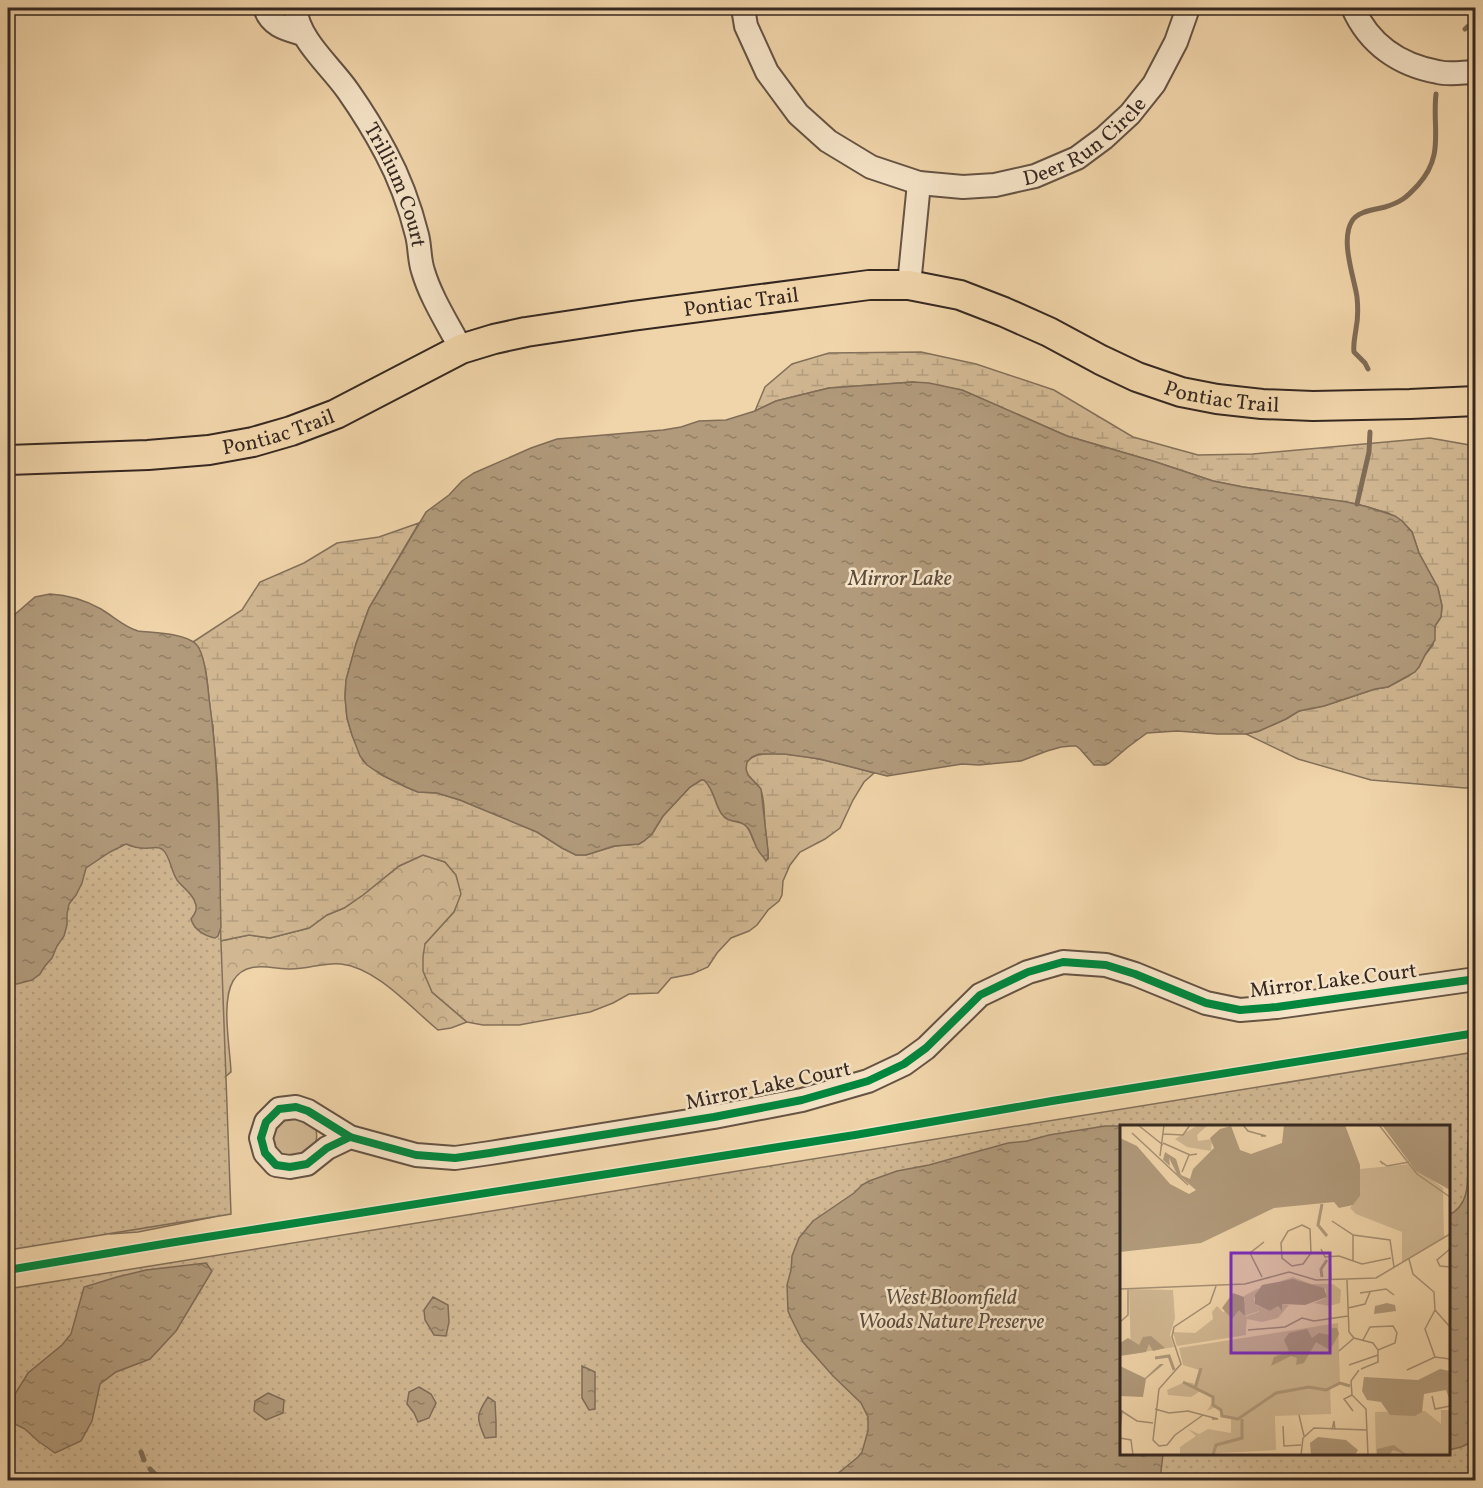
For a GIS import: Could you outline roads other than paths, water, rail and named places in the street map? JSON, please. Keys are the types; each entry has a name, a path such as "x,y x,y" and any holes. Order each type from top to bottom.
{"main road":[{"name":"Pontiac Trail","path":"8,460 158,454 209,450 253,442 336,414 461,349 494,339 632,316 869,285 909,285 960,295 1048,332 1137,377 1181,392 1217,399 1314,406 1476,401"}],"street":[{"path":"265,8 272,21 282,28 303,34"},
{"name":"Trillium Court","path":"295,8 297,23 303,34 363,113 387,155 406,199 418,237 422,268 427,284 461,349"},
{"name":"Deer Run Circle","path":"743,8 746,26 767,72 798,114 828,141 871,167 919,183 963,187 995,185 1035,176 1077,158 1104,138 1130,114 1154,84 1176,42 1188,8"},
{"path":"1353,8 1360,23 1381,48 1408,63 1440,73 1476,72"},
{"path":"909,285 919,183"},
{"name":"Mirror Lake Court","path":"350,1137 416,1155 455,1158 714,1117 802,1100 868,1081 904,1064 926,1048 980,995 1028,972 1064,962 1106,965 1135,974 1206,1003 1240,1010 1277,1007 1476,979"}],"water":[{"name":"Mirror Lake","path":"913,382 962,390 1067,436 1213,481 1347,502 1395,516 1412,532 1419,553 1438,588 1442,606 1441,617 1435,626 1435,640 1415,672 1388,687 1299,711 1259,731 1246,734 1177,731 1147,733 1105,765 1094,765 1076,746 1061,747 1021,761 979,765 962,764 887,776 820,759 784,754 759,754 747,762 746,769 748,775 761,789 768,851 766,861 747,827 724,817 704,780 690,787 663,816 652,834 639,844 614,846 586,855 576,855 537,832 460,800 437,793 418,792 406,787 367,765 360,756 347,718 346,680 369,608 426,512 449,495 462,481 474,473 557,439 663,430 699,421 726,420 755,411 776,401 829,388"},
{"path":"50,594 89,603 138,631 168,634 191,640 199,649 206,673 216,761 221,927 215,938 197,929 191,919 196,911 195,902 177,880 163,850 126,844 86,868 82,883 69,904 64,936 52,958 40,974 32,980 17,984 8,983 8,623 35,597"},
{"path":"1475,1121 1475,1441 1450,1450 1450,1214 1459,1207 1465,1197 1470,1133"},
{"path":"1105,1126 1120,1126 1120,1455 1163,1455 1160,1480 830,1480 862,1452 868,1431 868,1417 861,1403 803,1342 788,1311 787,1285 792,1256 799,1238 813,1221 869,1181 897,1171 1049,1135"},
{"path":"206,1263 212,1271 176,1331 150,1359 116,1372 100,1384 92,1421 81,1441 55,1453 25,1429 15,1424 15,1394 28,1373 62,1345 71,1334 84,1287 146,1270"},
{"path":"433,1297 448,1305 449,1322 446,1336 434,1335 425,1320 424,1310"},
{"path":"582,1366 595,1372 595,1409 589,1410 582,1398"},
{"path":"419,1387 431,1394 436,1403 429,1418 418,1422 407,1404 409,1392"},
{"path":"268,1393 284,1400 283,1413 266,1420 254,1411 255,1401"},
{"path":"488,1397 495,1402 496,1437 485,1438 479,1417 481,1408"}],"waterway":[{"path":"1465,29 1476,19"},
{"path":"1368,369 1354,352 1358,305 1349,259 1347,238 1349,229 1352,221 1358,215 1403,199 1426,174 1435,152 1436,94"},
{"path":"1357,504 1369,452 1370,432"},
{"path":"141,1452 144,1460"},
{"path":"150,1469 161,1480"}],"park label":[{"name":"West Bloomfield Woods Nature Preserve","path":"951,1309"}]}
